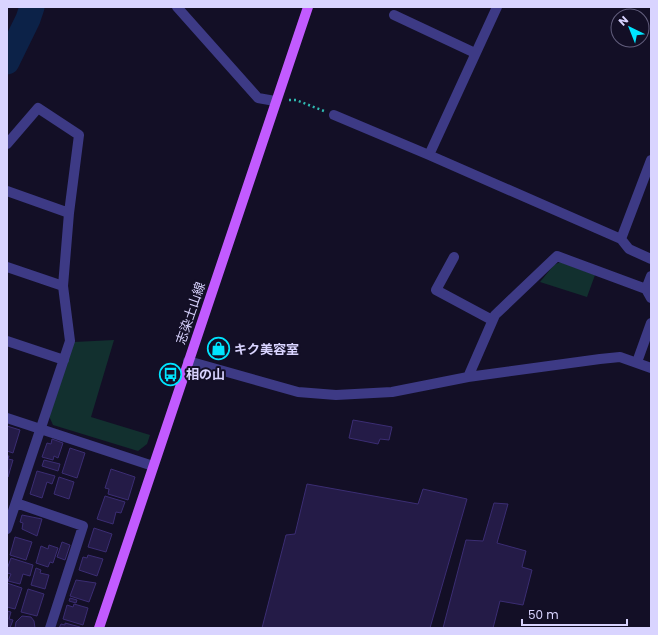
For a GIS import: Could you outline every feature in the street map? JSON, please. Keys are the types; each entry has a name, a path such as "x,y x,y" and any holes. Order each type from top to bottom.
{"main road":[{"name":"志染土山線","path":"99,628 274,102 308,7"}],"street":[{"path":"177,7 258,98 274,102"},
{"path":"429,155 497,7"},
{"path":"394,15 475,53"},
{"path":"7,144 38,108 79,135 69,213 63,286 70,341 7,529"},
{"path":"334,115 621,239 629,249 651,259"},
{"path":"621,239 651,160"},
{"path":"7,191 69,213"},
{"path":"468,377 495,315 557,256 649,293 651,276"},
{"path":"454,257 436,290 492,320"},
{"path":"7,267 63,286"},
{"path":"637,362 651,323"},
{"path":"7,340 64,360"},
{"path":"188,361 298,392 336,395 392,392 468,377 606,358 620,357 651,368"},
{"path":"7,418 153,466"},
{"path":"16,503 83,526 50,628"}],"path":[{"path":"274,102 296,100 334,115"}],"green space":[{"path":"560,262 595,275 587,297 540,282 554,265"},
{"path":"114,340 91,417 150,435 147,444 138,451 53,425 49,416 74,342"}],"building":[{"path":"353,420 392,427 389,440 380,439 378,444 349,438"},
{"path":"7,426 20,430 13,453 7,451"},
{"path":"52,439 63,443 58,458 54,456 53,460 42,457 47,443 51,444"},
{"path":"70,448 85,453 77,478 62,473"},
{"path":"7,456 9,456 8,459 13,460 8,477"},
{"path":"44,460 60,464 58,471 42,466"},
{"path":"111,469 135,477 128,500 108,494 109,489 105,488"},
{"path":"37,471 55,476 52,484 47,482 42,498 30,494"},
{"path":"59,477 74,482 69,499 54,494"},
{"path":"307,484 418,504 423,489 467,499 430,628 262,628 286,535 295,534"},
{"path":"105,496 125,502 121,513 116,512 113,524 97,519"},
{"path":"494,503 508,504 497,543 526,551 522,567 532,570 523,605 500,601 493,628 443,628 466,540 483,541"},
{"path":"22,515 42,519 37,536 22,529 23,523 20,522"},
{"path":"94,528 112,534 106,552 88,547"},
{"path":"15,537 32,542 26,560 10,555"},
{"path":"62,542 70,545 65,560 57,557"},
{"path":"49,545 58,548 53,563 50,562 48,567 36,563 41,546 48,549"},
{"path":"88,555 103,559 97,576 79,570 83,557 87,558"},
{"path":"11,558 33,565 30,576 23,574 20,584 8,581 11,574 7,573 7,569"},
{"path":"36,568 41,570 40,573 49,575 45,589 31,585"},
{"path":"76,580 96,583 89,602 70,596"},
{"path":"7,583 22,588 15,609 7,607"},
{"path":"28,589 44,594 37,616 21,612"},
{"path":"70,598 77,600 76,603 69,601"},
{"path":"74,604 88,608 83,625 63,619 67,605 73,607"},
{"path":"7,611 11,612 9,619 13,620 10,628 7,628"},
{"path":"22,616 31,617 34,621 35,628 15,628 16,622"},
{"path":"65,623 80,627 59,628 61,624 65,625"}],"waterway":[{"path":"7,62 28,19 32,7"}],"place":[{"name":"キク美容室","path":"218,349"},
{"name":"相の山","path":"171,374"}]}
